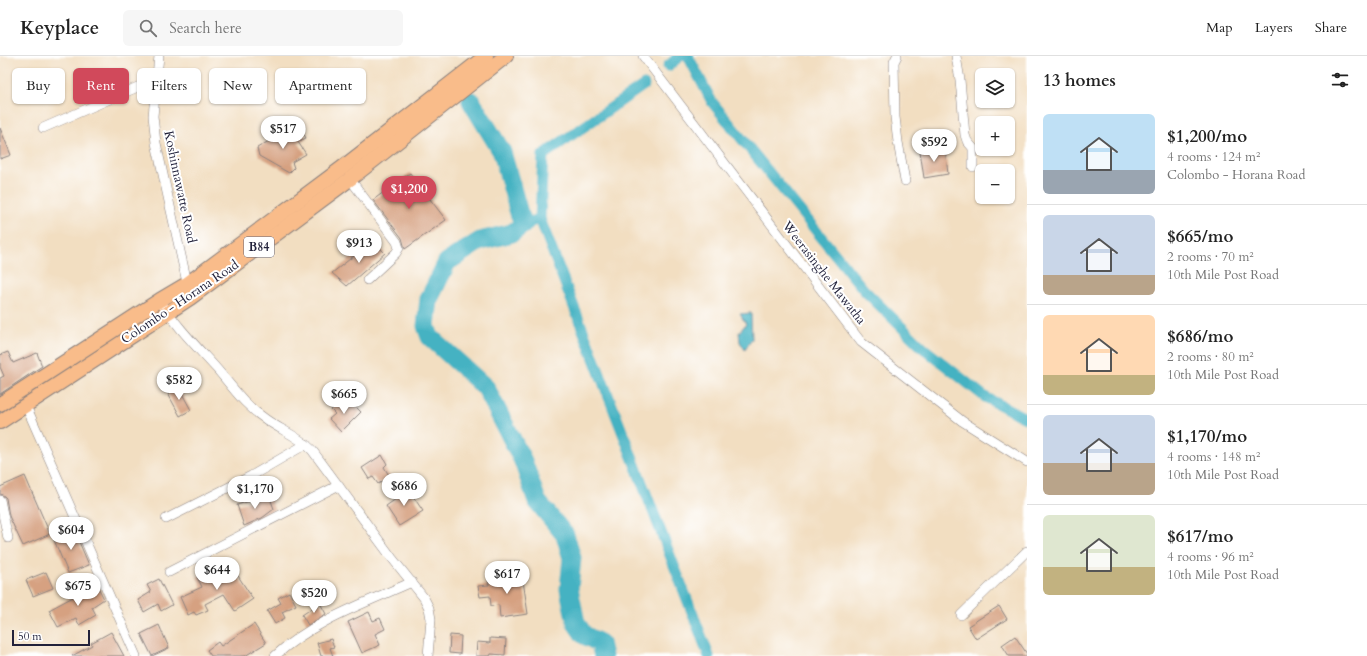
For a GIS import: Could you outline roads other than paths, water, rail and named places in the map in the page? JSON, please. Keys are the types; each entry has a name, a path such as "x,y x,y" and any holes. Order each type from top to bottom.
{"main road":[{"name":"Colombo - Horana Road","path":"0,404 187,284 342,168 486,56"},
{"name":"Colombo - Horana Road","path":"0,422 190,298 350,179 506,56"}],"street":[{"name":"Koshinnawatte Road","path":"157,68 159,56"},
{"name":"Weerasinghe Mawatha","path":"643,56 861,342 962,421 1027,462"},
{"path":"897,56 894,62 895,117 905,181"},
{"path":"956,56 960,80 964,135 973,148 973,167"},
{"path":"43,128 137,87"},
{"name":"Koshinnawatte Road","path":"154,104 153,116 156,143 190,298"},
{"path":"350,179 397,242 399,248 396,253 367,280"},
{"path":"160,300 167,312 189,339 240,398 264,419 298,437 306,444 339,485 392,558 424,598 429,608 431,619 428,656"},
{"path":"26,406 136,656"},
{"path":"166,519 251,476 306,444"},
{"path":"168,572 339,485"},
{"path":"0,500 8,538"},
{"path":"961,614 1027,551"},
{"path":"275,656 315,627 412,582"}],"water":[{"path":"751,313 752,339 745,350 740,342 739,332 746,324 740,314"}],"waterway":[{"path":"668,66 680,56"},
{"path":"688,56 712,102 864,290 922,347 985,397 1027,419"},
{"path":"540,219 543,155 644,85"},
{"path":"471,101 502,152 519,213 524,224 512,233 480,241 447,262 429,299 426,326 430,337 486,388 523,461 537,501 565,535 572,558 569,589 576,623 584,635 600,643 603,656"},
{"path":"524,224 540,219 709,656"}]}
